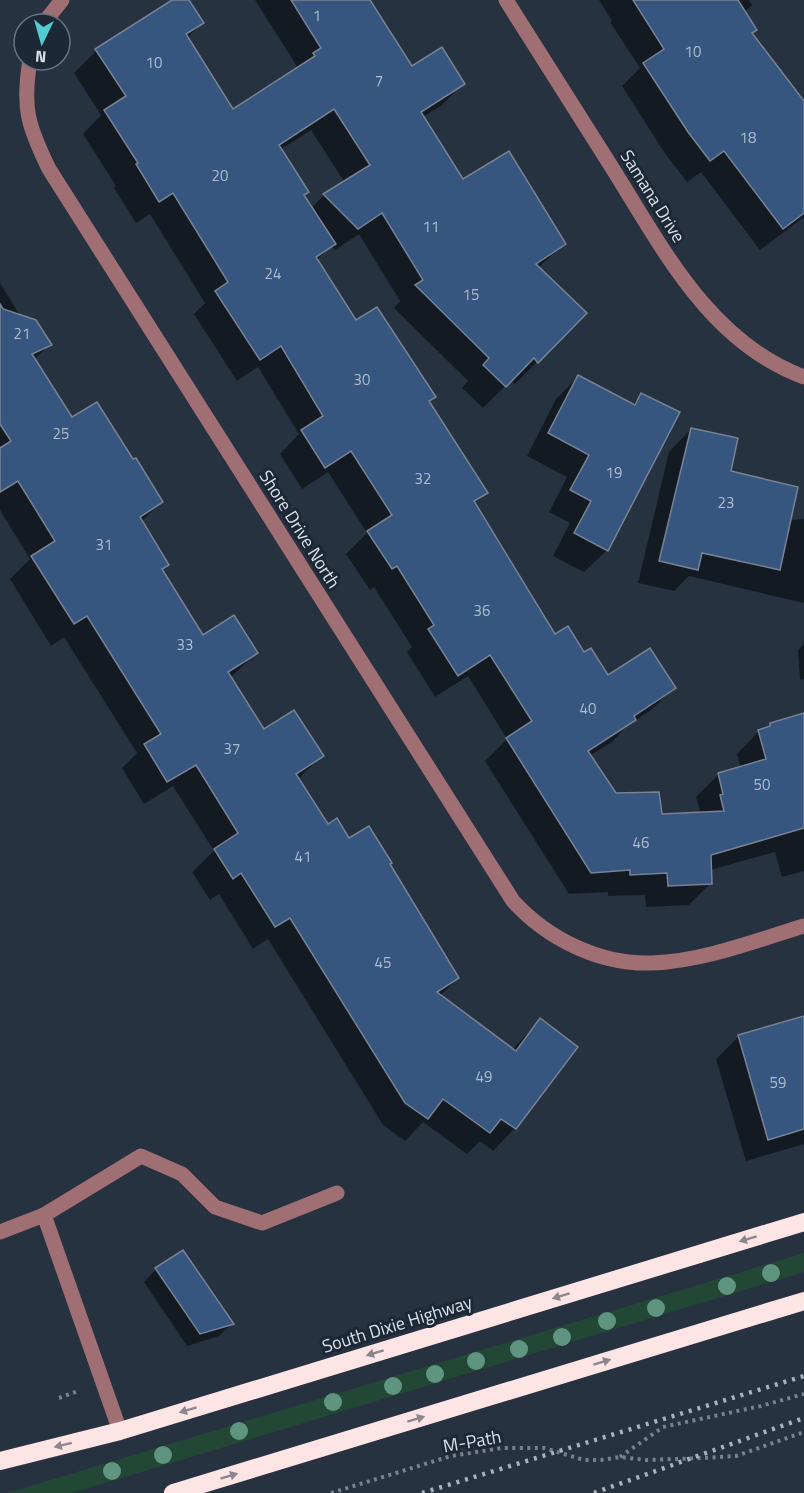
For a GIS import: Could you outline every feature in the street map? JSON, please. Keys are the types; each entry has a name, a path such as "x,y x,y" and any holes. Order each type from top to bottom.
{"highway":[{"name":"South Dixie Highway","path":"0,1461 120,1431 804,1222"},
{"path":"173,1493 804,1301"}],"street":[{"path":"52,12 62,0"},
{"name":"Samana Drive","path":"506,0 652,232 694,294 720,324 750,349 780,368 804,377"},
{"name":"Shore Drive North","path":"28,72 27,114 36,142 49,169 513,901 528,917 548,932 579,948 627,962 651,963 680,960 719,952 804,926"},
{"path":"0,1232 44,1215 141,1156 182,1174 215,1207 262,1223 337,1193"},
{"path":"44,1215 120,1431"}],"path":[{"name":"M-Path","path":"620,1457 663,1427 710,1415 762,1406 804,1394"},
{"name":"M-Path","path":"331,1493 451,1456 502,1448 544,1448 584,1460 620,1457 646,1460 736,1456 804,1432"}],"green space":[{"path":"804,1253 804,1272 72,1493 7,1493"}],"building":[{"path":"172,0 189,0 204,23 186,34 233,109 315,56 313,53 321,48 291,0 370,0 412,66 442,47 465,84 421,112 463,179 509,151 566,244 536,264 587,313 538,363 534,358 506,387 483,365 489,358 415,285 423,280 382,213 358,229 323,194 370,165 334,109 279,145 309,192 304,195 336,244 316,257 356,320 377,307 436,397 429,401 488,493 474,501 555,634 568,626 584,652 591,648 608,675 650,648 676,688 634,716 636,720 588,751 616,793 659,792 662,814 724,811 718,773 766,759 758,730 770,726 770,723 804,713 804,828 711,855 712,884 668,886 667,873 630,875 630,870 591,873 506,738 532,721 490,655 458,676 428,629 434,625 397,566 392,569 367,531 392,515 351,451 325,468 301,430 323,416 281,346 260,360 215,291 228,282 173,193 159,202 136,164 138,163 104,110 126,96 95,49"},
{"path":"633,0 738,0 757,30 752,33 804,101 804,213 783,229 724,151 710,161 688,132 643,63 664,49"},
{"path":"0,304 3,309 36,320 52,345 32,354 72,417 97,402 133,459 136,458 163,502 140,517 169,565 162,569 203,635 234,615 258,653 228,672 264,729 294,710 324,756 296,774 328,824 337,818 349,838 369,826 459,978 437,992 516,1051 540,1018 578,1047 516,1129 501,1119 490,1133 443,1099 428,1119 405,1103 290,918 275,927 241,873 233,879 214,849 238,833 196,765 167,782 144,744 161,734 87,616 74,624 31,556 55,541 18,481 0,492 0,448 11,441 0,424"},
{"path":"578,375 635,405 641,393 680,412 608,551 574,533 591,501 570,490 589,455 548,433"},
{"path":"691,428 738,438 731,471 798,487 780,570 702,553 698,570 659,561"},
{"path":"804,1016 804,1129 768,1140 738,1035"},
{"path":"183,1250 234,1324 200,1334 155,1268"}],"railway":[{"path":"422,1493 804,1376"},
{"path":"594,1493 804,1418"}]}
